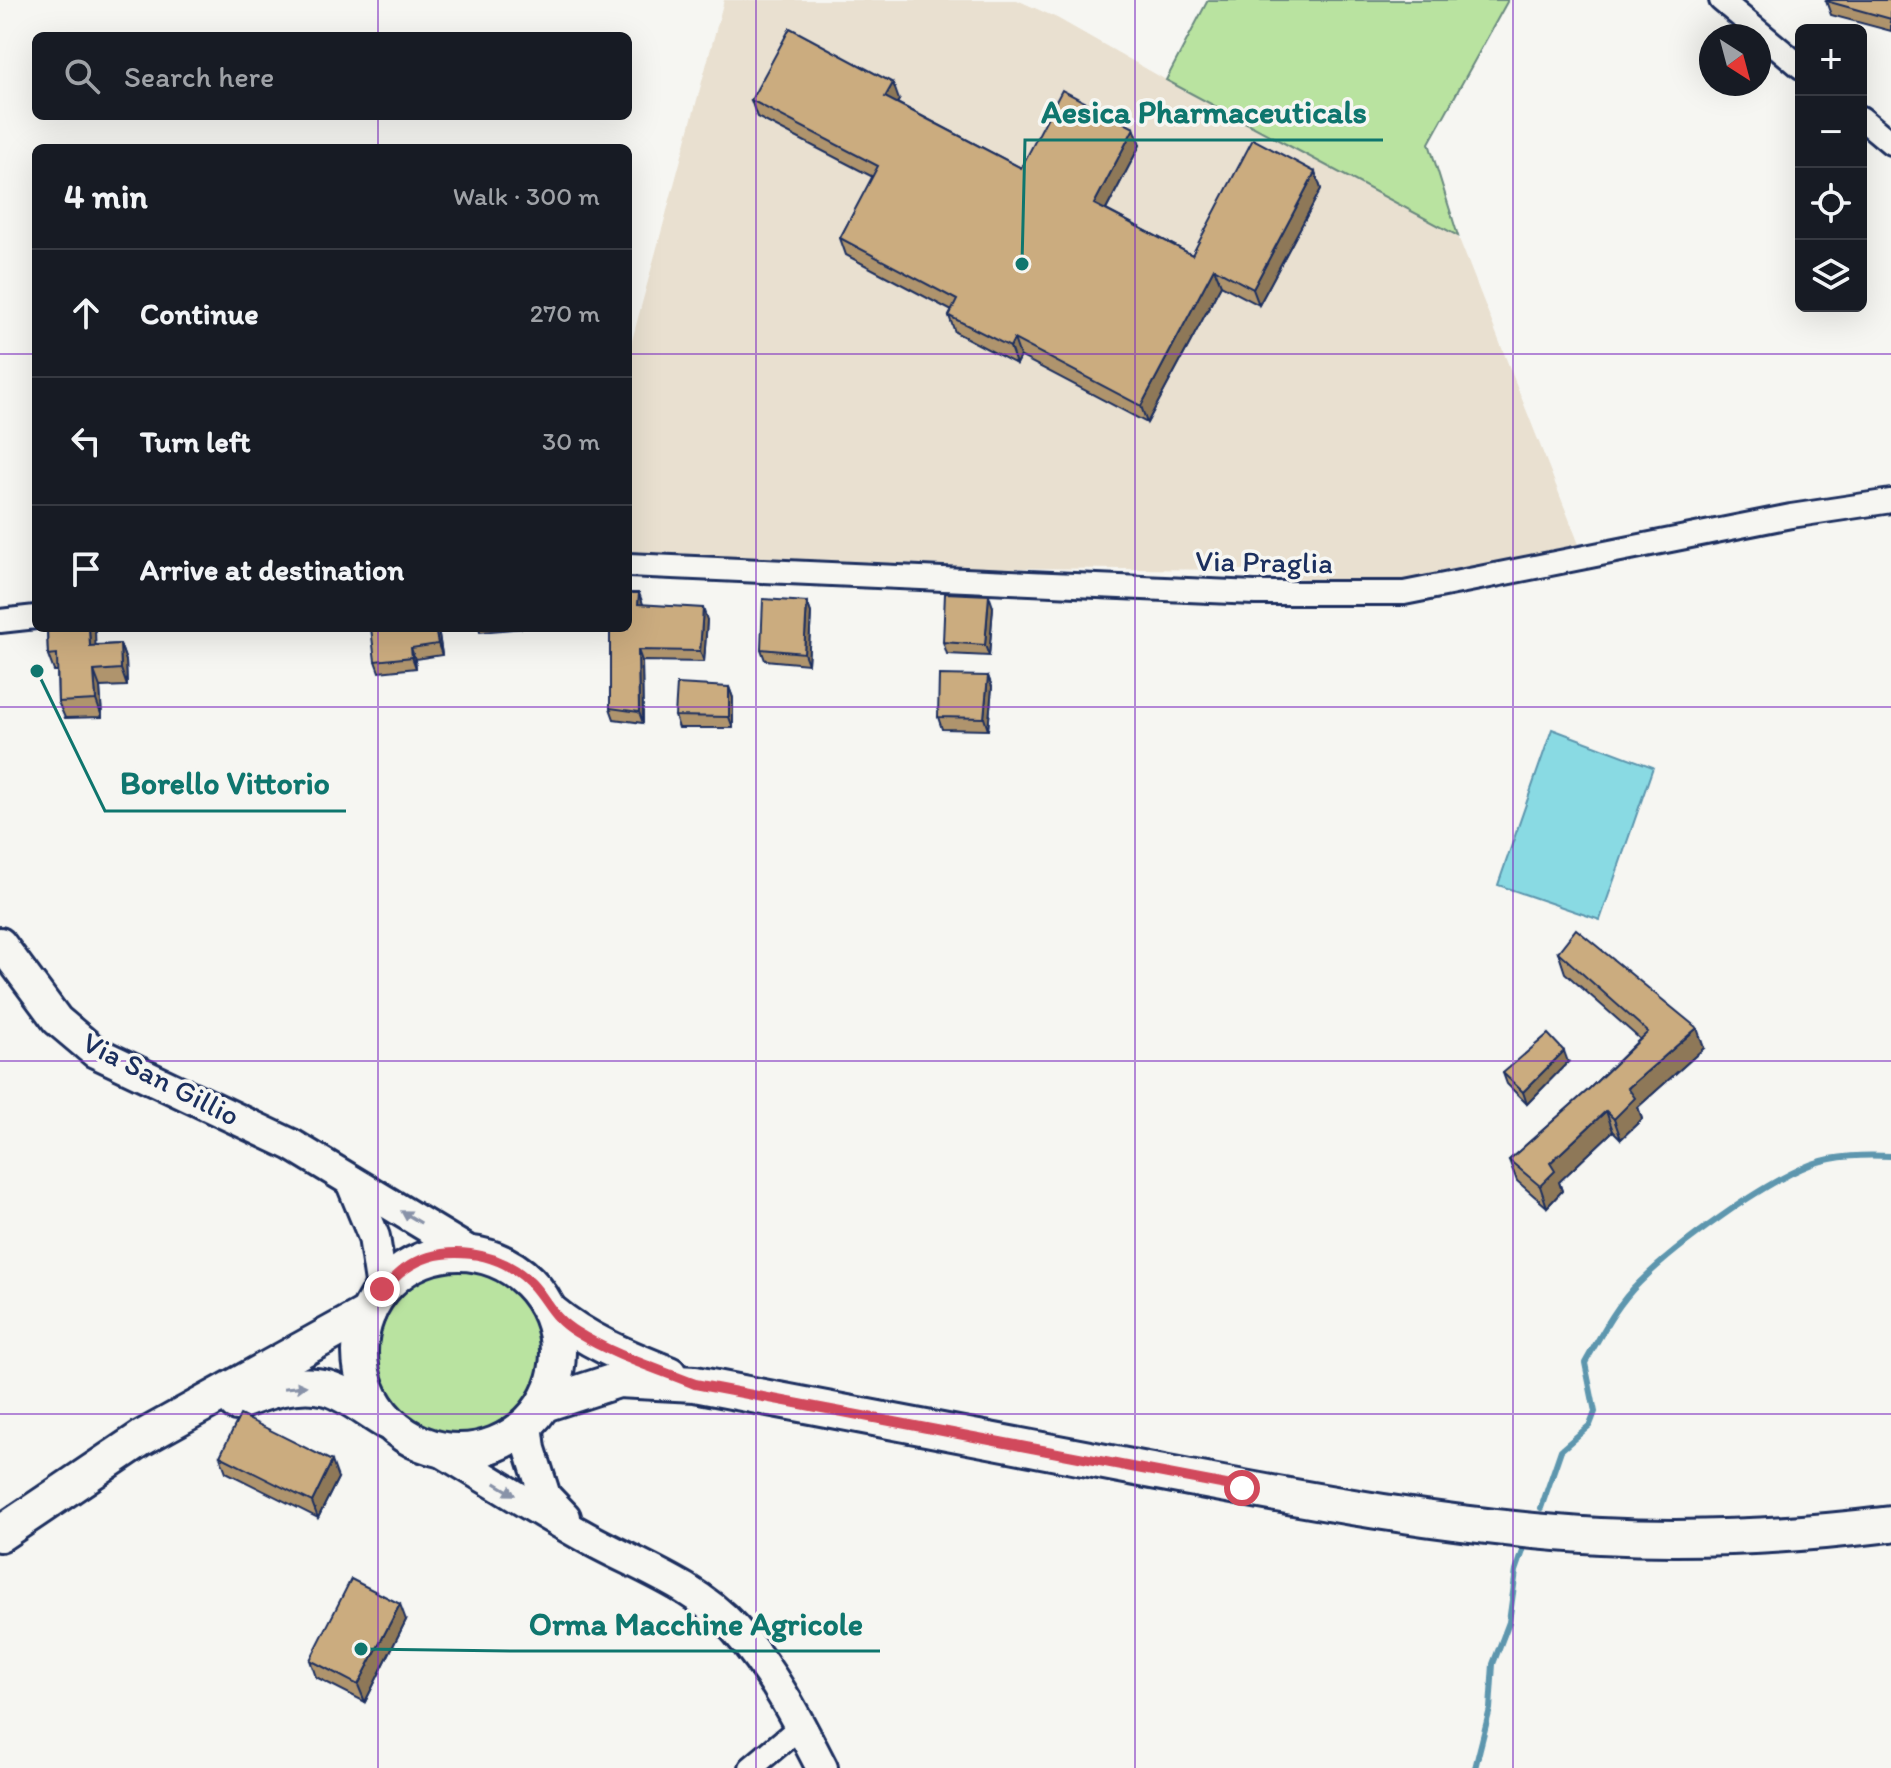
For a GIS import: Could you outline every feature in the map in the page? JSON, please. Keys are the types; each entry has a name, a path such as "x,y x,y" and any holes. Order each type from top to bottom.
{"main road":[{"path":"0,1534 142,1438 375,1301 407,1267 438,1255 471,1253 504,1263 534,1286 550,1311 574,1331 613,1352 695,1384"},
{"path":"375,1301 360,1342 362,1373 373,1401 392,1425"},
{"path":"535,1414 557,1372 559,1345 550,1311"},
{"path":"142,1438 255,1395 302,1385 328,1388 414,1440 438,1449 470,1451 501,1442 535,1414 618,1380 695,1384 1242,1488 1398,1514 1516,1529 1678,1538 1788,1534 1891,1524"}],"street":[{"path":"1721,0 1795,62"},
{"path":"1867,123 1891,143"},
{"name":"Via Praglia","path":"632,565 1255,593 1404,593 1791,516 1891,501"},
{"path":"0,621 32,617"},
{"name":"Via San Gillio","path":"0,943 57,1020 95,1052 292,1145 471,1253"},
{"path":"351,1181 374,1237 375,1301"},
{"path":"535,1414 530,1449 545,1496 583,1536"},
{"path":"438,1449 583,1536 647,1566 699,1599 733,1627 773,1677 822,1768"},
{"path":"752,1766 801,1726"}],"shaded area":[{"path":"724,0 1017,0 1057,18 1166,80 1458,236 1584,557 1404,593 1242,570 632,565 632,340"}],"green space":[{"path":"1208,0 1508,0 1429,143 1458,236 1166,80"},
{"path":"460,1266 494,1273 523,1292 542,1321 549,1355 542,1389 523,1418 494,1437 460,1444 426,1437 397,1418 378,1389 371,1355 378,1321 397,1292 426,1273"}],"water":[{"path":"1552,729 1653,767 1600,920 1498,885"}],"building":[{"path":"1891,0 1891,19 1826,1"},
{"path":"790,28 893,83 885,97 1021,168 1062,90 1134,128 1094,204 1192,255 1253,139 1315,172 1253,289 1214,268 1141,406 1014,339 1010,347 949,316 957,300 840,238 878,166 751,100"},
{"path":"632,593 639,593 638,604 703,608 700,651 638,650 639,712 610,708 610,632 632,632"},
{"path":"945,593 989,595 985,645 943,642"},
{"path":"763,599 807,602 804,653 761,649"},
{"path":"47,632 89,632 90,646 120,644 121,669 94,671 96,700 58,702 57,654 48,655"},
{"path":"371,632 436,632 438,644 411,648 412,657 375,661"},
{"path":"939,675 988,676 984,718 938,717"},
{"path":"677,684 729,687 729,717 675,716"},
{"path":"1576,929 1697,1028 1628,1088 1635,1098 1614,1119 1606,1111 1550,1163 1555,1171 1540,1186 1509,1160 1648,1032 1558,952"},
{"path":"1548,1034 1564,1051 1523,1092 1503,1073"},
{"path":"240,1415 332,1461 312,1502 220,1456"},
{"path":"351,1579 400,1604 358,1685 310,1660"}],"waterway":[{"path":"1541,1508 1561,1450 1590,1425 1595,1412 1585,1363 1616,1310 1631,1291 1656,1267 1722,1216 1792,1173 1831,1159 1891,1156"},
{"path":"1475,1768 1490,1709 1493,1664 1509,1622 1516,1571 1523,1551"}],"place":[{"name":"Aesica Pharmaceuticals","path":"1022,264"},
{"name":"Borello Vittorio","path":"37,671"},
{"name":"Orma Macchine Agricole","path":"361,1649"}],"route":[{"path":"382,1289 407,1267 438,1255 471,1253 504,1263 520,1273 534,1286 550,1311 574,1331 613,1352 695,1384 1242,1488"}]}
